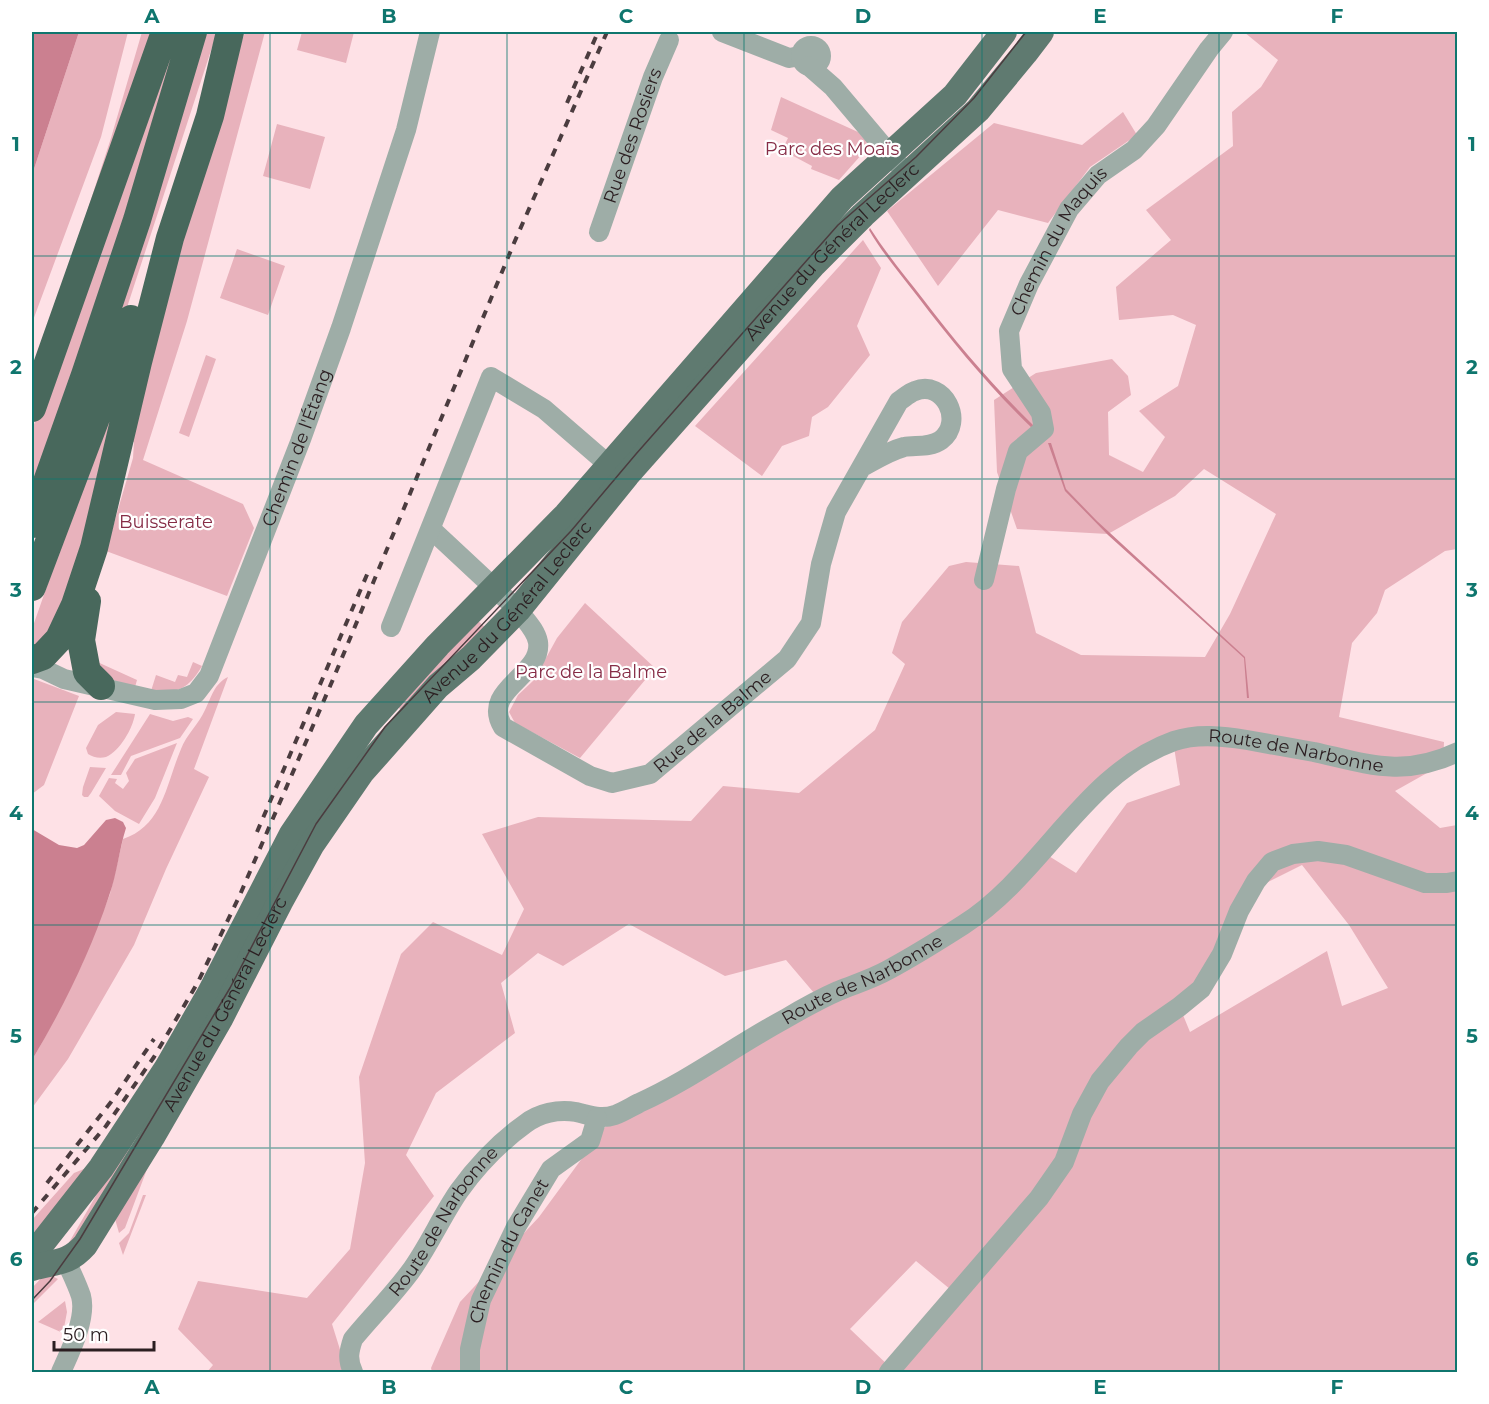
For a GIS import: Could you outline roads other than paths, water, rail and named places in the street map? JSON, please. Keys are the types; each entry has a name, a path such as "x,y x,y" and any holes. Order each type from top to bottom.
{"highway":[{"path":"32,408 165,32"},
{"path":"32,524 86,375 137,220 193,32"},
{"path":"32,660 44,656 59,639 75,605 94,548 164,261 210,116 230,32"},
{"path":"32,587 111,378 230,32"},
{"path":"94,548 81,640 87,672 101,686"}],"main road":[{"name":"Avenue du Général Leclerc","path":"49,1262 88,1186 167,1068 210,993 292,834 346,752 386,702 566,515 610,466 842,198 954,95 1004,32"},
{"name":"Avenue du Général Leclerc","path":"49,1262 77,1254 85,1245 152,1137 220,1019 296,873 335,809 361,773 438,686 471,658 518,610 627,475 814,264 863,215 978,110 1041,32"}],"street":[{"name":"Chemin de l'Étang","path":"32,667 43,669 64,679 155,700 181,699 196,693 209,676 300,442 341,328 406,130 430,32"},
{"path":"722,32 789,58 811,48 833,87 890,156 909,174"},
{"name":"Chemin du Maquis","path":"984,579 1006,489 1018,451 1044,429 1041,413 1012,369 1009,331 1029,284 1069,209 1098,175 1134,150 1155,126 1223,32"},
{"name":"Rue des Rosiers","path":"599,232 651,82 669,40"},
{"path":"391,627 491,377 544,409 610,466"},
{"name":"Rue de la Balme","path":"431,529 518,610 538,640 538,649 533,662 502,697 497,708 497,717 503,727 590,776 612,783 650,774 787,659 811,623 821,564 836,512 899,401 920,389 935,391 945,397 951,408 952,421 942,439 931,444 905,447 862,467"},
{"name":"Route de Narbonne","path":"353,1372 348,1352 354,1339 410,1271 459,1192 478,1167 504,1141 536,1116 569,1112 597,1118 615,1115 674,1088 739,1045 835,992 885,972 968,922 996,902 1092,796 1119,772 1146,754 1173,741 1190,737 1228,737 1316,753 1361,764 1394,768 1431,762 1458,752"},
{"path":"889,1372 1039,1198 1064,1162 1082,1113 1100,1081 1143,1032 1201,989 1222,954 1239,911 1256,881 1272,862 1293,854 1318,851 1346,855 1425,884 1458,880"},
{"name":"Chemin du Canet","path":"470,1372 470,1349 481,1300 516,1227 551,1169 590,1141 597,1118"},
{"path":"49,1262 81,1297 83,1309 61,1372"}],"tram line":[{"path":"32,1300 50,1281 80,1239 230,988 316,824 385,727 571,531 838,225 916,157 974,98 1026,32"}],"railway":[{"path":"567,103 598,32"},
{"path":"32,1213 106,1126 154,1057 198,982 239,897 334,677 514,243 607,32"},
{"path":"257,832 369,570"},
{"path":"47,1183 111,1102 154,1039"}],"park label":[{"name":"Parc des Moaïs","path":"832,149"},
{"name":"Buisserate","path":"166,522"},
{"name":"Parc de la Balme","path":"591,672"}]}
